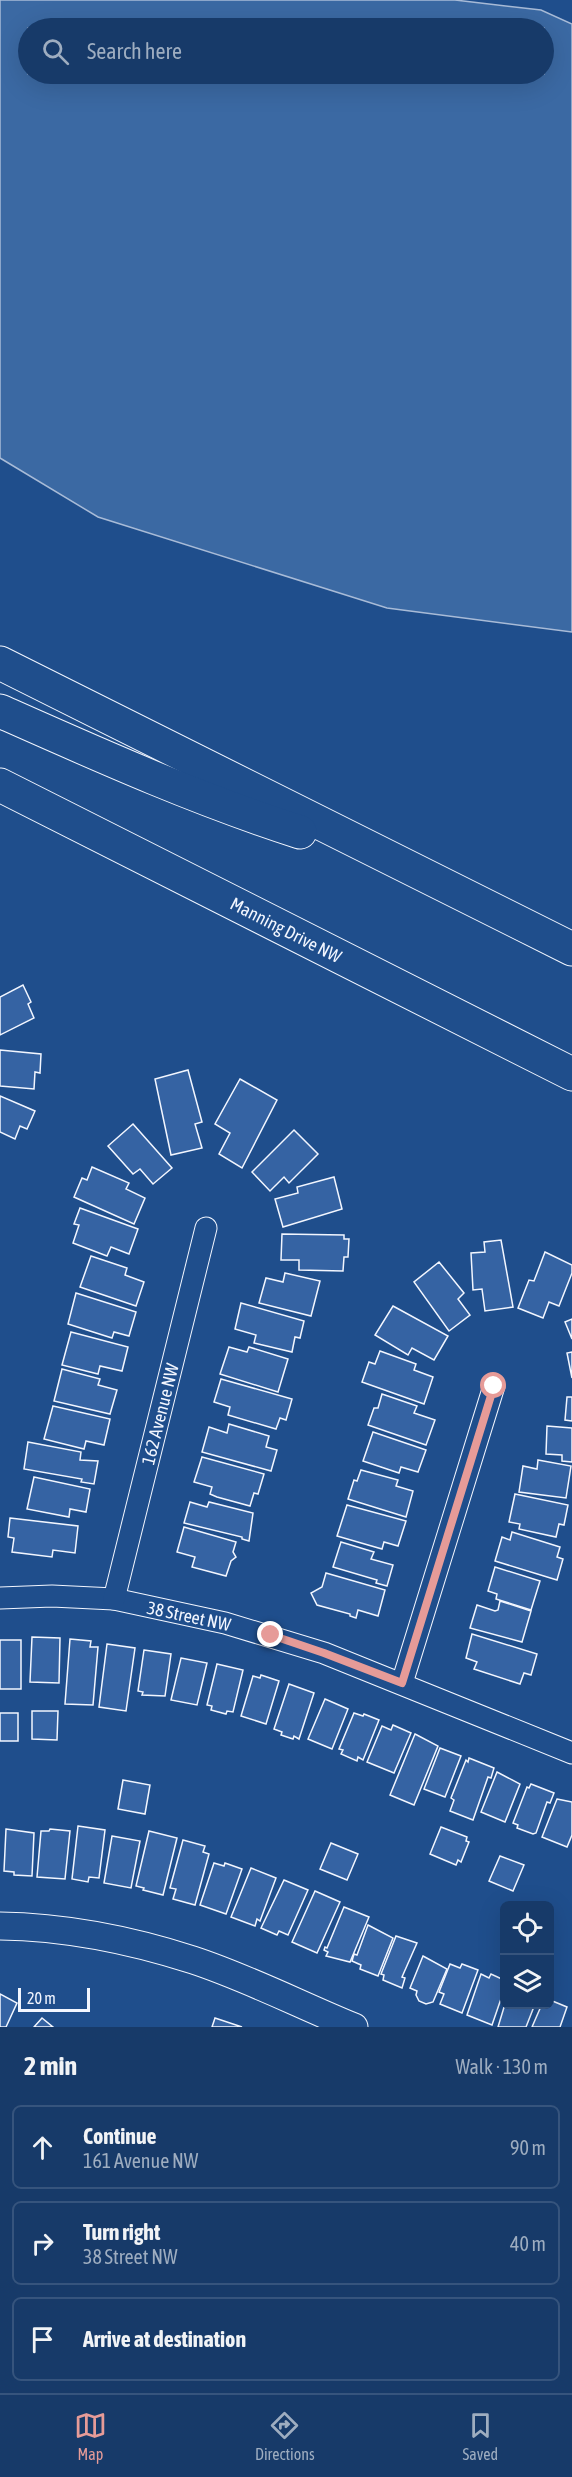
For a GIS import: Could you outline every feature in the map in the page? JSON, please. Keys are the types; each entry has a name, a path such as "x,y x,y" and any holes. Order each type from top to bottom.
{"main road":[{"path":"0,663 572,949"},
{"path":"0,711 240,813 399,864"},
{"name":"Manning Drive NW","path":"0,785 572,1074"}],"street":[{"name":"162 Avenue NW","path":"114,1599 206,1228"},
{"path":"402,1683 494,1386"},
{"name":"38 Street NW","path":"0,1598 52,1596 114,1599 271,1635 402,1683 572,1753"},
{"path":"0,1926 42,1927 167,1952 204,1964 318,2020 354,2027"}],"water":[{"path":"0,0 455,0 541,10 572,24 572,632 387,608 98,517 0,458"}],"building":[{"path":"23,985 31,1002 28,1004 34,1018 0,1035 0,997"},
{"path":"0,1050 41,1054 40,1073 35,1072 34,1089 0,1086"},
{"path":"188,1070 202,1122 195,1124 202,1148 171,1155 155,1079"},
{"path":"240,1079 277,1100 242,1168 219,1154 230,1133 215,1124"},
{"path":"0,1096 35,1111 27,1129 20,1126 15,1139 0,1132"},
{"path":"133,1124 172,1168 153,1184 140,1169 133,1174 108,1146"},
{"path":"294,1130 318,1154 289,1183 284,1177 270,1191 252,1172"},
{"path":"92,1167 129,1183 126,1189 145,1198 134,1224 74,1197 82,1178 87,1180"},
{"path":"334,1177 342,1209 283,1227 275,1199 298,1193 297,1187"},
{"path":"80,1208 138,1229 129,1254 111,1247 107,1256 73,1243 79,1225 74,1224"},
{"path":"282,1234 344,1235 344,1239 349,1239 348,1257 344,1257 343,1271 299,1270 299,1260 281,1260"},
{"path":"501,1240 513,1307 485,1311 482,1289 473,1290 471,1253 485,1252 484,1242"},
{"path":"545,1252 572,1265 572,1273 559,1306 549,1302 543,1318 518,1308 529,1280 534,1281"},
{"path":"91,1256 127,1268 125,1275 144,1282 136,1306 80,1287"},
{"path":"439,1262 464,1293 458,1299 470,1315 449,1331 414,1282"},
{"path":"285,1273 320,1281 311,1316 259,1303 266,1278 283,1282"},
{"path":"76,1293 136,1312 129,1336 114,1332 112,1338 68,1324"},
{"path":"241,1303 304,1321 300,1338 295,1337 292,1352 254,1343 256,1335 235,1329"},
{"path":"393,1306 448,1336 434,1360 412,1348 408,1355 375,1335"},
{"path":"572,1319 572,1339 565,1322"},
{"path":"71,1332 128,1347 122,1371 100,1366 98,1374 62,1365"},
{"path":"229,1347 247,1352 249,1347 288,1359 278,1392 220,1374"},
{"path":"380,1351 416,1364 414,1370 433,1377 424,1404 362,1382 369,1362 375,1364"},
{"path":"572,1352 572,1378 567,1353"},
{"path":"62,1369 100,1379 98,1385 117,1390 110,1414 54,1401"},
{"path":"221,1379 292,1399 286,1420 280,1418 276,1429 228,1415 230,1407 214,1402"},
{"path":"382,1394 417,1406 414,1413 435,1420 426,1445 368,1425 374,1408 378,1408"},
{"path":"567,1397 572,1397 572,1421 565,1420"},
{"path":"53,1406 110,1419 104,1445 86,1441 84,1449 44,1439"},
{"path":"229,1424 269,1436 266,1447 277,1450 271,1471 202,1452 209,1427 227,1433"},
{"path":"547,1426 572,1428 572,1462 562,1461 562,1455 546,1454"},
{"path":"373,1432 426,1450 418,1472 401,1467 399,1473 363,1461"},
{"path":"28,1442 81,1452 80,1460 98,1461 94,1484 81,1482 82,1479 24,1469"},
{"path":"202,1457 264,1474 258,1494 254,1493 250,1506 210,1494 212,1487 194,1482"},
{"path":"538,1460 571,1466 566,1498 519,1492 523,1466 537,1469"},
{"path":"361,1470 398,1480 396,1486 413,1491 406,1517 348,1499 354,1480 357,1481"},
{"path":"34,1477 90,1489 86,1512 70,1509 69,1517 27,1509"},
{"path":"515,1494 568,1505 564,1525 559,1524 556,1537 519,1529 520,1524 509,1522"},
{"path":"190,1502 207,1507 209,1502 253,1513 249,1541 242,1537 184,1523"},
{"path":"347,1505 406,1521 398,1546 384,1542 382,1549 337,1536"},
{"path":"10,1518 78,1526 75,1553 53,1550 52,1557 12,1552 14,1538 8,1537"},
{"path":"184,1527 236,1542 233,1552 236,1557 231,1561 226,1576 192,1567 195,1557 177,1552"},
{"path":"512,1532 560,1547 557,1557 563,1559 557,1580 495,1561 502,1537 510,1540"},
{"path":"341,1542 374,1552 371,1559 393,1565 387,1586 376,1583 377,1580 333,1567"},
{"path":"495,1567 540,1581 531,1610 496,1599 497,1594 488,1591"},
{"path":"326,1573 385,1590 378,1616 358,1610 356,1618 350,1614 317,1605 311,1593 322,1587"},
{"path":"500,1601 531,1611 522,1642 470,1628 477,1605 495,1611 498,1610"},
{"path":"472,1634 537,1654 531,1675 524,1673 520,1684 474,1669 477,1662 466,1658"},
{"path":"32,1637 60,1638 59,1683 30,1682"},
{"path":"70,1639 91,1641 90,1647 98,1647 93,1705 65,1704"},
{"path":"0,1640 21,1640 21,1689 0,1689"},
{"path":"107,1644 135,1648 126,1711 99,1707"},
{"path":"144,1650 171,1654 165,1696 142,1695 143,1692 138,1691"},
{"path":"181,1658 207,1663 197,1705 171,1700"},
{"path":"217,1664 243,1670 233,1712 227,1711 226,1714 211,1710 212,1706 207,1705"},
{"path":"261,1675 279,1681 266,1724 241,1716 253,1676 260,1678"},
{"path":"289,1684 314,1693 299,1739 294,1736 293,1739 281,1735 282,1732 274,1729"},
{"path":"325,1699 348,1709 332,1749 308,1739"},
{"path":"32,1711 58,1711 57,1740 32,1739"},
{"path":"0,1713 18,1713 18,1741 0,1741"},
{"path":"354,1713 379,1720 363,1760 358,1757 357,1761 341,1754 343,1750 339,1749"},
{"path":"393,1725 411,1733 394,1773 367,1762 382,1726 391,1730"},
{"path":"415,1734 438,1746 414,1805 390,1795"},
{"path":"440,1748 461,1756 445,1797 424,1789"},
{"path":"469,1758 494,1768 491,1778 488,1777 473,1820 450,1811 454,1800 451,1798 466,1760 468,1762"},
{"path":"497,1772 520,1784 505,1822 481,1812"},
{"path":"123,1780 150,1785 145,1814 118,1809"},
{"path":"531,1784 554,1793 550,1803 547,1802 536,1833 533,1834 517,1828 518,1825 513,1823 527,1787 529,1788"},
{"path":"557,1799 572,1802 572,1835 567,1847 542,1837"},
{"path":"78,1826 105,1830 99,1878 89,1877 88,1882 72,1879"},
{"path":"441,1827 467,1837 466,1841 469,1842 461,1862 458,1860 456,1865 430,1854"},
{"path":"6,1829 34,1833 32,1876 14,1875 14,1872 4,1871"},
{"path":"50,1829 70,1831 65,1879 37,1877 41,1831"},
{"path":"149,1831 177,1838 163,1895 136,1886"},
{"path":"112,1836 140,1841 131,1888 104,1883"},
{"path":"183,1840 205,1846 203,1852 209,1854 195,1905 173,1899 176,1889 170,1888"},
{"path":"331,1843 358,1854 347,1880 320,1869"},
{"path":"500,1856 524,1865 513,1891 489,1881"},
{"path":"214,1863 224,1866 225,1863 242,1869 226,1914 200,1905"},
{"path":"251,1868 276,1878 260,1921 257,1919 255,1926 231,1917"},
{"path":"284,1880 308,1890 288,1935 279,1931 277,1935 261,1928"},
{"path":"315,1891 340,1902 317,1953 292,1942"},
{"path":"344,1907 369,1917 350,1962 326,1956 328,1952 324,1950 325,1947 327,1948"},
{"path":"368,1925 393,1938 378,1976 360,1969 361,1965 352,1961 354,1954 357,1955"},
{"path":"396,1936 417,1943 402,1977 405,1978 402,1988 383,1980 384,1975 381,1974"},
{"path":"423,1956 447,1969 433,2002 426,2004 419,2001 417,1991 410,1988"},
{"path":"450,1964 460,1968 462,1964 478,1970 462,2013 440,2004 444,1994 439,1992"},
{"path":"481,1974 489,1978 491,1974 500,1978 500,2002 492,2025 467,2015"},
{"path":"0,1994 17,2003 6,2027 0,2027"},
{"path":"554,2002 567,2007 560,2027 532,2027 540,2009 554,2009"},
{"path":"503,2009 533,2009 526,2027 498,2027"},
{"path":"42,2018 53,2027 34,2027"},
{"path":"215,2018 242,2027 212,2027"}],"route":[{"path":"271,1635 402,1683 494,1386"}]}
